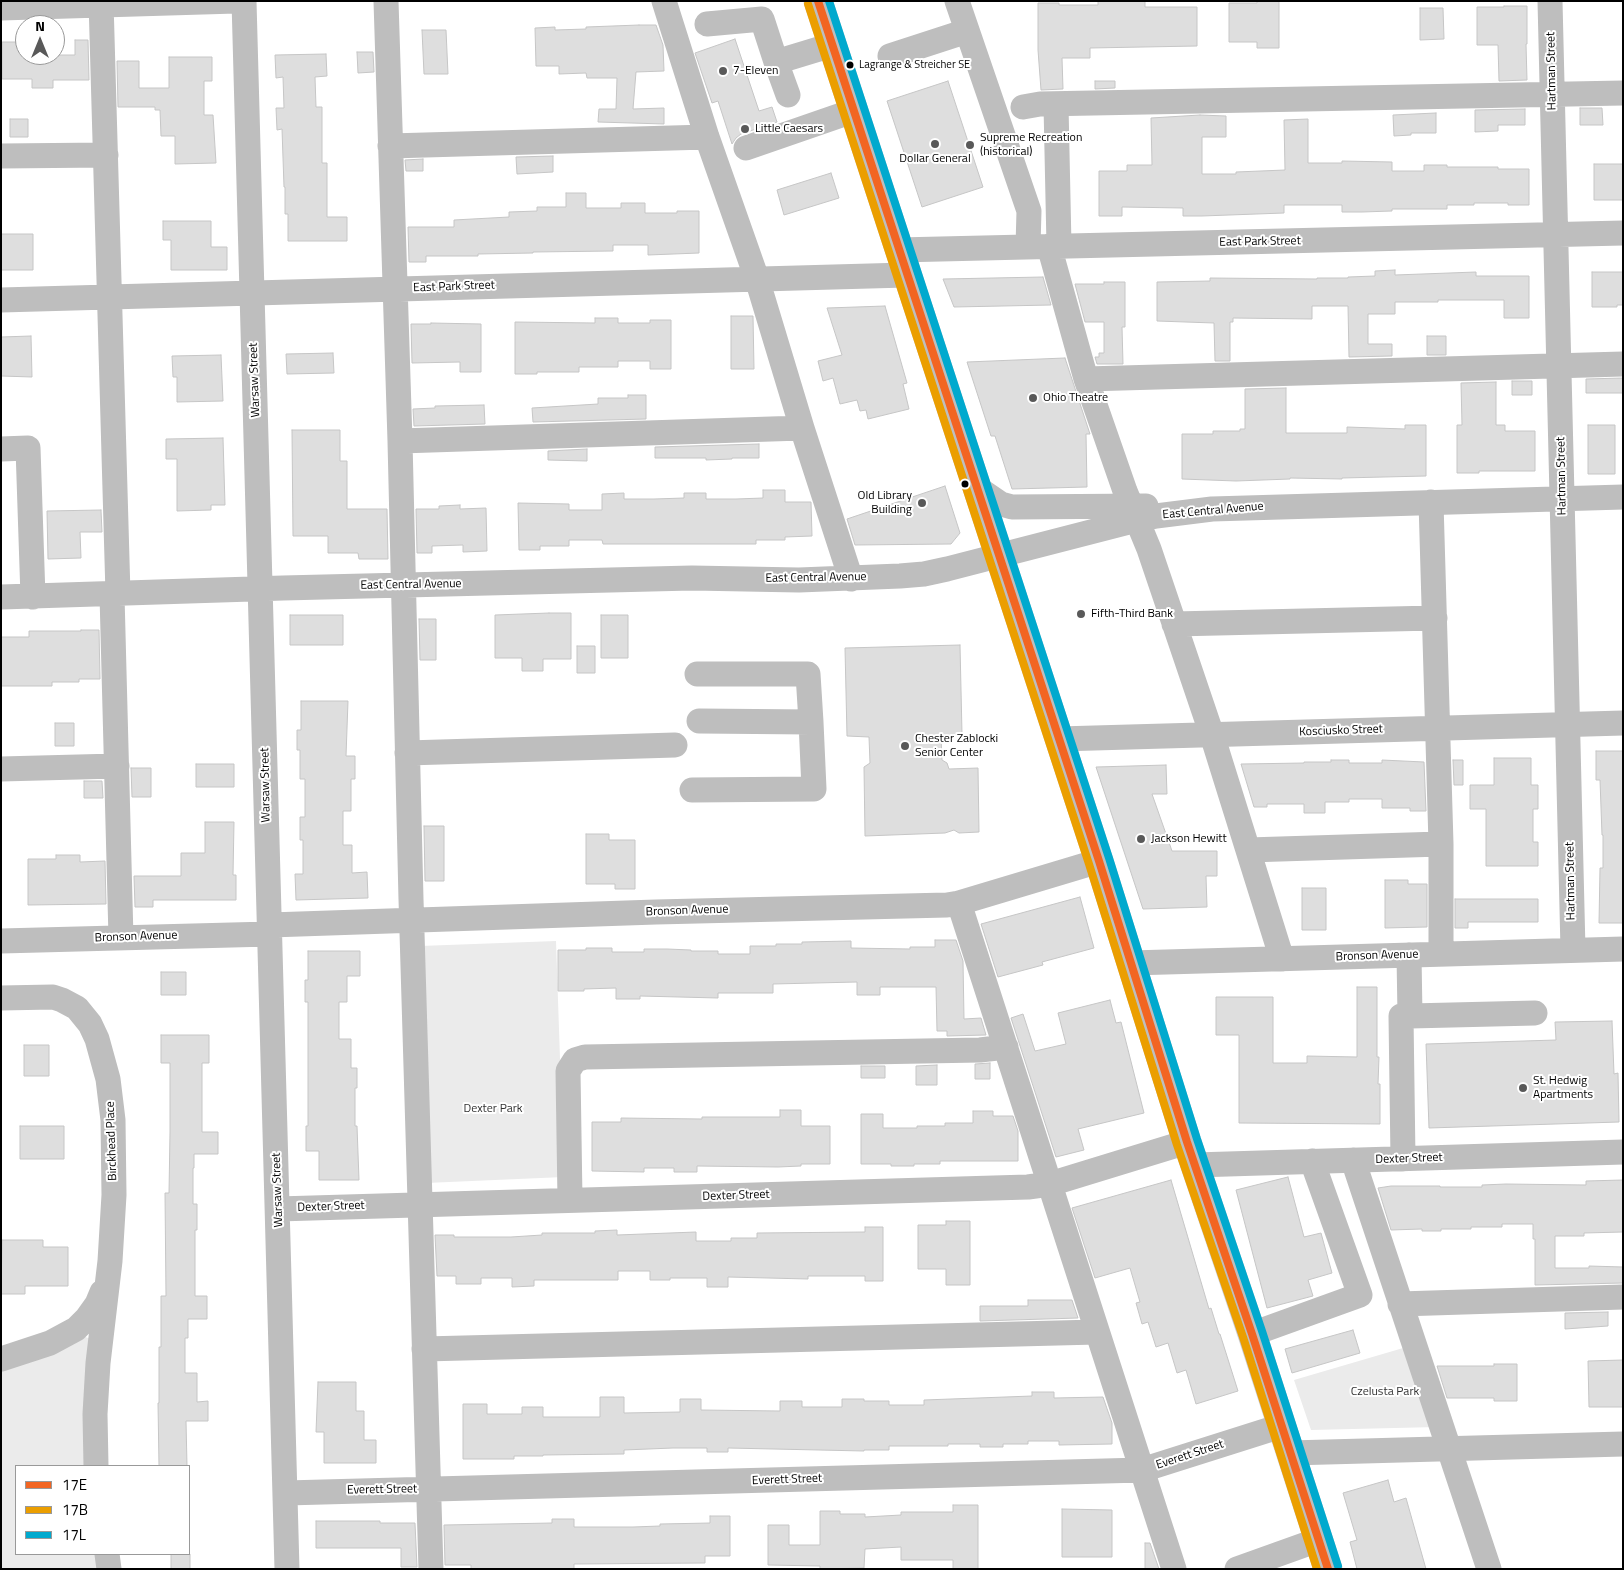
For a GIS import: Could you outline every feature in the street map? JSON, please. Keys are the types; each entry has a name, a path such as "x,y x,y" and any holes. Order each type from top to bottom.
{"main road":[{"path":"818,1 1099,861 1191,1153 1328,1569"}],"street":[{"path":"1,8 102,3 236,1"},
{"name":"Warsaw Street","path":"244,1 287,1569"},
{"path":"386,1 431,1569"},
{"path":"664,1 756,279 851,579"},
{"path":"957,1 1029,210 1045,246 1086,379 1134,513 1149,549 1212,735 1282,959"},
{"name":"Hartman Street","path":"1550,1 1573,950"},
{"path":"102,3 110,296 121,938"},
{"path":"708,24 760,10 788,95"},
{"path":"890,56 967,31"},
{"path":"776,62 832,45"},
{"path":"1023,106 1623,93"},
{"path":"1045,246 1056,104"},
{"path":"746,148 853,112"},
{"path":"390,146 708,137"},
{"path":"1,156 106,155"},
{"name":"East Park Street","path":"1,300 756,279 1045,246 1623,233"},
{"path":"1086,379 1623,364"},
{"path":"400,441 802,428"},
{"path":"1,449 28,448 33,597"},
{"path":"976,487 1001,504 1012,507 1134,513"},
{"name":"East Central Avenue","path":"1,597 692,578 851,579 924,574 999,555 1134,513 1156,516 1246,507 1623,497"},
{"path":"1432,502 1441,844 1441,954"},
{"path":"1174,624 1435,618"},
{"path":"692,790 814,789 808,674 697,674"},
{"path":"699,721 811,722"},
{"name":"Kosciusko Street","path":"1059,739 1623,724"},
{"path":"407,753 675,745"},
{"path":"1,769 117,766"},
{"path":"1248,850 1441,844"},
{"name":"Bronson Avenue","path":"1,941 121,938 412,921 959,903 1099,861"},
{"path":"959,903 1174,1569"},
{"name":"Bronson Avenue","path":"1131,963 1623,949"},
{"path":"1408,955 1410,1016"},
{"name":"Birckhead Place","path":"1,998 53,997 70,1003 84,1015 97,1039 106,1072 114,1120 114,1195 97,1378 96,1465"},
{"path":"1403,1159 1401,1016 1535,1013"},
{"path":"570,1200 568,1071 575,1060 595,1057 980,1050 1006,1047"},
{"name":"Dexter Street","path":"278,1208 1028,1188 1191,1153 1312,1161 1623,1152"},
{"path":"1353,1160 1489,1569"},
{"path":"1252,1334 1360,1295 1312,1161"},
{"name":"Birckhead Place","path":"1,1359 50,1343 76,1329 97,1304 108,1270"},
{"path":"1400,1304 1623,1297"},
{"path":"424,1349 1097,1332"},
{"name":"Everett Street","path":"286,1493 1142,1470 1281,1426"},
{"path":"1290,1454 1623,1444"},
{"path":"1238,1569 1318,1540"},
{"path":"107,1555 109,1569"}],"green space":[{"name":"Dexter Park","path":"556,941 564,1177 426,1183 420,946"},
{"path":"85,1337 92,1339 87,1465 15,1465 15,1555 98,1555 100,1569 1,1569 1,1368"},
{"name":"Czelusta Park","path":"1410,1346 1437,1427 1311,1430 1294,1380"}],"building":[{"path":"1098,1 1145,1 1145,7 1197,7 1197,46 1090,48 1090,58 1062,58 1063,89 1041,90 1038,50 1038,3 1098,5"},
{"path":"1257,1 1279,1 1279,48 1257,48 1257,42 1229,42 1229,3 1257,3"},
{"path":"1527,6 1527,80 1499,81 1498,45 1477,45 1477,7"},
{"path":"1420,8 1443,8 1444,39 1420,40"},
{"path":"656,25 663,45 664,71 636,72 633,109 664,108 664,124 598,122 599,109 616,109 617,78 587,78 586,73 559,74 559,66 536,66 535,28 555,27 555,30"},
{"path":"422,30 446,30 448,74 424,74"},
{"path":"735,39 759,111 772,107 777,122 741,134 732,144 718,101 712,103 695,53"},
{"path":"75,40 88,40 89,80 53,80 53,88 32,88 32,79 2,79 2,42 15,42 15,65 65,65 65,55 75,55"},
{"path":"357,52 373,52 374,72 358,73"},
{"path":"326,54 327,76 315,77 316,107 322,107 322,163 327,163 327,217 347,217 347,241 288,241 288,214 285,214 282,129 277,130 276,108 284,108 283,77 276,78 275,55"},
{"path":"169,57 212,57 212,81 204,81 204,115 213,115 216,163 175,164 175,136 161,136 160,110 155,110 155,107 118,107 117,61 139,61 139,88 169,88"},
{"name":"Dollar General","path":"948,81 983,187 922,207 887,101"},
{"path":"1095,81 1115,81 1115,88 1095,89"},
{"path":"1580,108 1602,108 1603,125 1580,125"},
{"path":"1525,109 1525,125 1498,125 1498,131 1475,132 1475,110"},
{"path":"1436,113 1436,133 1411,133 1411,135 1394,136 1393,115"},
{"path":"1200,115 1226,116 1226,137 1202,137 1202,174 1236,174 1236,172 1285,170 1284,120 1308,119 1308,163 1342,163 1342,161 1392,162 1392,171 1424,171 1424,165 1529,169 1529,205 1474,203 1474,205 1447,205 1447,209 1392,209 1392,211 1342,212 1342,205 1284,205 1284,213 1202,216 1183,216 1183,208 1122,207 1122,216 1099,216 1099,171 1127,171 1127,165 1152,165 1151,118"},
{"path":"10,119 28,119 28,137 10,137"},
{"path":"553,156 553,172 517,174 516,157"},
{"path":"423,159 423,171 406,171 405,160"},
{"path":"1594,164 1623,164 1623,200 1594,200"},
{"path":"831,173 839,198 784,215 777,190"},
{"path":"566,193 586,193 586,208 621,208 621,203 645,203 645,213 699,211 699,253 648,255 648,245 613,245 613,251 426,256 426,262 409,262 408,227 454,227 454,220 509,217 509,212 537,211 537,207 566,207"},
{"path":"163,221 211,221 211,247 227,247 227,270 171,270 171,240 163,240"},
{"path":"1,234 33,234 33,270 1,270"},
{"path":"1395,270 1395,275 1476,272 1476,276 1529,276 1529,318 1504,318 1504,300 1395,302 1395,314 1368,314 1368,344 1392,344 1392,356 1349,357 1348,306 1312,306 1312,319 1233,318 1233,322 1230,322 1230,361 1215,361 1214,323 1157,321 1157,282 1210,281 1210,278 1348,278 1375,276 1375,271"},
{"path":"1592,272 1623,272 1623,305 1617,305 1617,307 1592,307"},
{"path":"1043,277 1051,305 954,307 943,279"},
{"path":"1104,282 1125,282 1125,327 1122,327 1123,364 1097,364 1095,357 1099,357 1099,353 1104,353 1104,322 1085,322 1075,284 1104,284"},
{"path":"885,306 907,383 903,384 909,409 868,419 866,410 860,411 857,400 840,404 833,378 823,381 818,361 842,355 827,308"},
{"path":"731,316 753,316 754,369 731,369"},
{"path":"595,318 618,318 618,323 650,323 650,320 671,320 671,369 650,369 650,361 618,361 618,367 579,367 579,372 515,374 515,322 595,323"},
{"path":"411,324 481,324 481,372 460,372 460,362 412,363"},
{"path":"31,336 32,377 1,376 1,337"},
{"path":"1427,336 1446,336 1446,355 1427,355"},
{"path":"333,353 334,373 287,374 286,354"},
{"path":"221,355 223,401 177,402 177,377 173,377 172,356"},
{"name":"Ohio Theatre","path":"1065,358 1090,434 1086,434 1087,487 1012,489 995,436 991,436 967,362"},
{"path":"1623,378 1623,393 1586,393 1586,379"},
{"path":"1512,381 1532,381 1532,395 1512,395"},
{"path":"1496,382 1496,425 1505,425 1505,431 1535,431 1535,471 1457,473 1457,425 1462,425 1461,383"},
{"path":"1286,388 1286,433 1347,433 1347,427 1405,429 1405,425 1426,425 1426,476 1342,479 1290,478 1236,481 1182,479 1182,434 1213,434 1213,431 1240,431 1240,429 1245,429 1245,389"},
{"path":"628,395 646,395 646,419 533,422 532,408 598,404 598,398 628,398"},
{"path":"484,405 485,424 414,426 413,409 435,408 435,406"},
{"path":"1588,425 1615,425 1615,474 1588,474"},
{"path":"292,430 340,430 340,461 347,461 347,509 387,509 388,559 359,559 358,553 328,553 328,536 293,536"},
{"path":"223,438 225,505 211,505 211,510 177,511 177,459 166,459 166,439"},
{"path":"759,444 759,458 706,460 706,458 655,458 655,447"},
{"path":"587,449 587,461 548,460 548,451"},
{"name":"Old Library Building","path":"945,486 960,533 951,544 855,545 847,519"},
{"path":"763,490 785,490 785,502 811,502 812,536 785,537 785,540 756,540 756,544 603,544 602,540 569,540 569,546 540,546 540,550 519,550 518,503 569,504 569,510 602,510 602,494 624,493 624,499 654,499 684,498 684,493 706,493 706,499 736,499 763,498"},
{"path":"460,505 460,509 486,508 487,551 463,552 463,545 432,546 432,553 417,553 416,509 439,509 439,506"},
{"path":"101,510 102,532 80,532 81,558 48,559 47,511"},
{"path":"571,613 571,659 543,659 543,671 522,671 522,658 495,658 495,615"},
{"path":"290,615 343,615 343,645 290,645"},
{"path":"601,615 628,615 628,658 601,658"},
{"path":"419,619 436,619 436,660 420,660"},
{"path":"99,630 100,679 79,679 79,682 52,682 52,686 1,686 1,637 29,637 29,631"},
{"name":"Chester Zablocki Senior Center","path":"960,645 962,734 941,735 942,760 947,763 949,769 978,768 979,832 959,833 954,830 945,833 865,836 864,767 870,763 869,737 847,736 845,648"},
{"path":"577,646 595,646 595,673 577,673"},
{"path":"301,701 348,701 346,756 355,756 355,779 351,779 351,811 343,811 343,845 352,845 352,873 367,872 368,898 296,900 295,874 303,874 303,840 300,840 300,817 305,817 305,779 300,779 300,750 297,750 297,730 301,730"},
{"path":"55,723 74,723 74,746 55,746"},
{"path":"1596,751 1623,751 1623,923 1599,923 1603,835 1600,780 1596,780"},
{"path":"1494,758 1531,758 1531,785 1538,785 1538,809 1533,809 1533,842 1538,842 1538,866 1486,866 1486,809 1470,809 1470,785 1494,785"},
{"path":"1331,760 1349,760 1349,763 1382,763 1382,760 1424,762 1426,811 1410,811 1410,808 1382,808 1382,799 1349,799 1349,802 1325,802 1325,813 1304,813 1304,804 1267,804 1267,807 1254,807 1241,764 1331,762"},
{"path":"1453,760 1463,760 1463,785 1454,785"},
{"path":"196,764 234,764 234,787 196,787"},
{"path":"1166,765 1167,794 1152,794 1172,851 1217,851 1217,876 1206,876 1207,907 1143,909 1096,767"},
{"path":"131,768 151,768 151,797 132,797"},
{"path":"84,781 102,781 103,798 84,798"},
{"path":"205,822 234,822 233,875 236,875 236,900 153,900 153,907 135,907 134,876 181,876 181,853 205,853"},
{"path":"424,826 444,826 444,881 425,881"},
{"path":"586,834 609,834 609,840 635,840 635,889 615,889 615,884 586,884"},
{"path":"56,855 80,855 80,862 105,861 106,904 28,905 28,859 56,859"},
{"path":"1385,880 1408,880 1408,884 1427,884 1427,927 1385,928"},
{"path":"1302,888 1326,888 1326,930 1302,930"},
{"path":"1080,897 1094,948 1042,962 1043,965 998,977 981,924"},
{"path":"1455,899 1538,899 1538,922 1468,922 1468,928 1455,928"},
{"path":"935,940 956,940 963,961 964,1019 981,1018 986,1035 947,1036 947,1031 937,1031 936,987 880,987 880,995 857,995 857,982 773,984 773,993 718,993 718,998 640,996 640,999 616,999 616,988 558,991 558,950 612,948 612,952 644,952 644,949 667,949 718,951 718,954 750,954 750,946 802,944 802,942 851,941 851,948 910,949 910,947 935,947"},
{"path":"308,951 360,951 360,976 347,976 347,1002 339,1002 339,1039 351,1039 351,1068 357,1068 355,1126 357,1126 359,1180 319,1180 319,1151 306,1151 306,1126 308,1126 308,1002 305,1002 305,980 308,980"},
{"path":"161,972 186,972 186,995 161,995"},
{"path":"1357,987 1377,987 1377,1057 1379,1057 1380,1124 1239,1123 1239,1035 1216,1035 1216,997 1273,997 1273,1063 1307,1063 1307,1056 1357,1057"},
{"path":"1110,1000 1116,1023 1121,1022 1144,1113 1078,1129 1084,1150 1056,1157 1011,1018 1023,1014 1035,1051 1066,1044 1058,1013"},
{"name":"St. Hedwig Apartments","path":"1612,1021 1614,1074 1618,1073 1619,1122 1429,1128 1426,1044 1556,1040 1555,1022"},
{"path":"161,1035 209,1035 209,1063 202,1063 202,1132 218,1132 218,1154 194,1154 193,1168 193,1204 197,1204 195,1296 207,1296 207,1319 188,1319 188,1338 185,1338 185,1373 197,1373 197,1402 208,1401 208,1421 186,1421 187,1465 159,1465 159,1347 161,1347 161,1296 166,1296 165,1193 169,1193 170,1132 170,1063 161,1063"},
{"path":"24,1045 49,1045 49,1076 24,1076"},
{"path":"990,1063 990,1079 975,1079 975,1064"},
{"path":"937,1065 937,1085 916,1085 916,1066"},
{"path":"861,1066 885,1066 885,1078 861,1078"},
{"path":"780,1110 801,1110 801,1126 830,1126 830,1164 801,1164 801,1166 778,1167 697,1166 697,1172 674,1172 674,1168 644,1168 644,1172 592,1171 592,1122 621,1122 621,1118 702,1119 702,1117 780,1117"},
{"path":"973,1111 993,1111 993,1116 1013,1116 1018,1131 1018,1161 940,1161 940,1164 914,1164 914,1166 861,1164 861,1114 883,1114 883,1128 917,1128 917,1126 945,1126 945,1123 973,1123"},
{"path":"20,1126 64,1126 64,1159 20,1159"},
{"path":"1288,1177 1304,1237 1321,1233 1332,1273 1308,1280 1313,1296 1267,1308 1236,1190"},
{"path":"1171,1180 1209,1309 1211,1308 1238,1391 1196,1404 1186,1370 1177,1373 1168,1343 1156,1347 1148,1322 1142,1324 1136,1303 1140,1302 1130,1268 1095,1278 1072,1208"},
{"path":"1623,1180 1623,1232 1584,1233 1584,1236 1555,1236 1555,1268 1623,1267 1623,1283 1535,1285 1535,1239 1533,1239 1533,1224 1502,1224 1502,1227 1471,1227 1471,1229 1441,1229 1441,1231 1422,1231 1422,1229 1391,1230 1378,1188 1391,1186 1482,1187 1482,1185 1506,1184 1586,1185 1586,1181"},
{"path":"946,1221 970,1221 970,1285 946,1285 946,1269 918,1269 918,1225 946,1225"},
{"path":"865,1227 883,1227 883,1281 865,1281 865,1276 808,1276 808,1279 728,1277 728,1287 707,1287 707,1278 650,1280 650,1271 618,1271 618,1280 534,1280 534,1286 512,1287 512,1278 481,1278 481,1284 456,1284 456,1276 437,1276 435,1235 511,1237 542,1235 542,1233 595,1233 595,1231 617,1230 617,1235 696,1232 696,1241 731,1241 731,1238 757,1238 757,1233 865,1232"},
{"path":"2,1240 43,1240 43,1247 68,1247 68,1286 25,1286 25,1294 1,1294"},
{"path":"1028,1300 1072,1300 1078,1318 980,1321 980,1306 1028,1306"},
{"path":"1608,1312 1608,1326 1565,1329 1565,1313"},
{"path":"1353,1330 1360,1353 1292,1373 1285,1349"},
{"path":"1623,1360 1623,1407 1589,1407 1588,1361"},
{"path":"1494,1364 1517,1364 1517,1401 1494,1401 1494,1398 1447,1398 1437,1366 1494,1366"},
{"path":"318,1382 356,1382 356,1411 364,1411 364,1440 376,1440 376,1463 324,1463 324,1432 316,1432"},
{"path":"1032,1392 1054,1392 1054,1398 1103,1397 1112,1423 1112,1444 1059,1445 1059,1441 1028,1441 1028,1444 1003,1444 1003,1447 980,1447 980,1444 948,1444 948,1446 889,1446 889,1450 864,1451 728,1448 728,1452 707,1452 707,1448 673,1448 624,1450 624,1454 514,1456 514,1459 463,1459 463,1404 487,1404 487,1414 522,1414 522,1407 543,1407 543,1417 600,1417 600,1397 624,1397 624,1413 680,1412 680,1399 701,1399 701,1410 780,1411 780,1401 802,1401 802,1407 842,1407 842,1399 889,1401 889,1405 924,1405 924,1400 1032,1396"},
{"path":"1388,1480 1394,1502 1406,1498 1426,1569 1357,1569 1350,1542 1357,1540 1343,1493"},
{"path":"953,1505 978,1505 978,1569 953,1569 953,1560 901,1560 901,1547 865,1549 864,1568 820,1569 820,1566 768,1565 768,1525 789,1525 789,1545 820,1545 820,1511 840,1511 840,1514 865,1514 865,1517 901,1515 901,1512 953,1512"},
{"path":"1062,1509 1112,1510 1112,1557 1062,1557"},
{"path":"710,1516 730,1516 730,1556 705,1556 705,1563 574,1564 574,1569 471,1569 471,1565 445,1565 444,1525 552,1523 552,1519 574,1519 574,1527 633,1527 660,1526 660,1524 710,1523"},
{"path":"316,1521 415,1523 417,1567 401,1567 401,1548 316,1548"},
{"path":"1145,1543 1150,1543 1159,1569 1145,1569"},
{"path":"171,1555 190,1555 190,1569 171,1569"}],"transit line":[{"name":"17E","path":"818,1 1099,861 1187,1142 1252,1334 1328,1569"},
{"name":"17L","path":"829,1 1109,858 1197,1139 1262,1331 1338,1566"},
{"name":"17B","path":"808,4 1089,864 1177,1145 1243,1337 1317,1569"}],"place":[{"name":"Lagrange & Streicher SE","path":"850,65"},
{"name":"7-Eleven","path":"723,71"},
{"name":"Little Caesars","path":"745,129"},
{"name":"Dollar General","path":"935,144"},
{"name":"Supreme Recreation (historical)","path":"970,145"},
{"name":"Ohio Theatre","path":"1033,398"},
{"name":"Old Library Building","path":"922,503"},
{"name":"Fifth-Third Bank","path":"1081,614"},
{"name":"Chester Zablocki Senior Center","path":"905,746"},
{"name":"Jackson Hewitt","path":"1141,839"},
{"name":"St. Hedwig Apartments","path":"1523,1088"}]}
